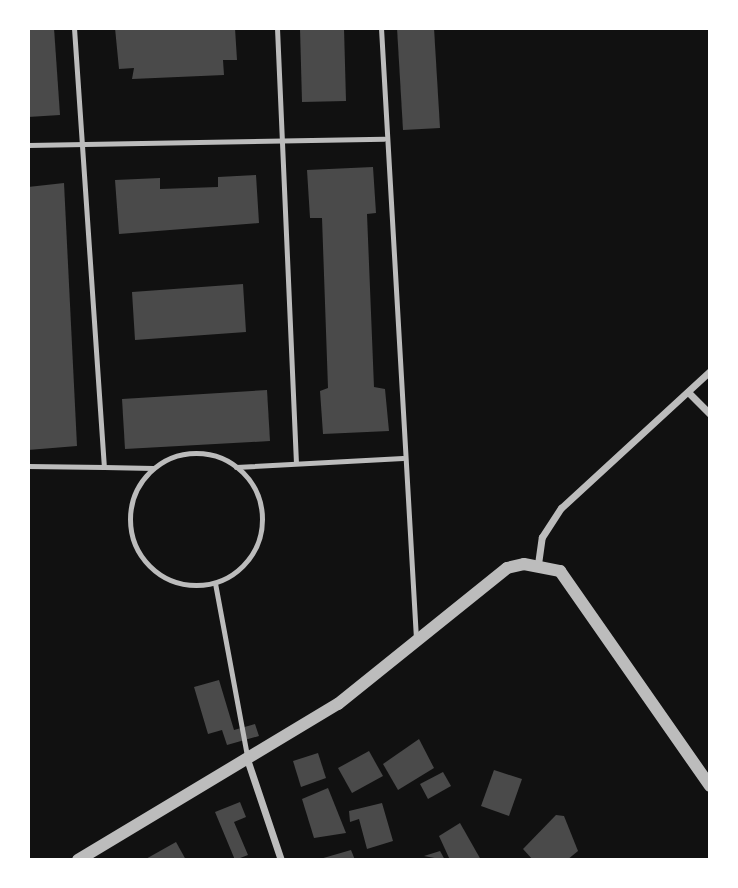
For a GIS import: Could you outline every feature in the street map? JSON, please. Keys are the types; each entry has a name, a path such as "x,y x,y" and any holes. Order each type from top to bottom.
{"street":[{"path":"538,564 542,537 561,508 710,371"},
{"path":"688,392 710,414"},
{"path":"78,860 248,762 338,704 508,568 538,564 560,571 576,591 710,786"},
{"path":"248,762 281,860"}],"lane":[{"path":"74,28 104,467"},
{"path":"277,28 296,463"},
{"path":"381,28 384,139 416,642"},
{"path":"28,145 384,139"},
{"path":"28,466 153,468 195,453 236,467 403,458"},
{"path":"153,468 132,502 132,532 143,559 175,582 215,583 249,560 261,531 260,500 236,467"},
{"path":"215,583 248,762"}],"building":[{"path":"28,28 54,28 60,115 28,117"},
{"path":"115,28 235,28 237,60 223,60 224,75 132,79 134,68 119,69"},
{"path":"300,28 344,28 346,101 302,102"},
{"path":"397,28 434,28 440,128 403,130"},
{"path":"373,167 376,213 367,214 374,387 385,389 389,431 323,434 320,391 328,388 322,218 310,218 307,170"},
{"path":"256,175 259,223 119,234 115,180 160,178 160,189 218,187 218,177"},
{"path":"64,183 77,446 28,450 28,187"},
{"path":"243,284 246,332 135,340 132,292"},
{"path":"267,390 270,441 125,449 122,399"},
{"path":"219,680 234,730 255,724 259,736 227,745 222,730 208,734 194,687"},
{"path":"419,739 434,768 398,790 383,764"},
{"path":"369,751 383,776 352,793 338,768"},
{"path":"318,753 326,778 301,787 293,761"},
{"path":"494,770 522,779 509,816 481,806"},
{"path":"443,772 451,786 428,799 420,784"},
{"path":"328,788 346,833 314,838 302,799"},
{"path":"240,802 246,817 234,822 248,855 235,860 215,812"},
{"path":"382,803 393,841 367,849 359,819 350,822 349,811"},
{"path":"556,815 564,816 578,851 567,860 533,860 523,849"},
{"path":"460,823 481,860 450,860 439,836"},
{"path":"176,842 186,860 144,860"},
{"path":"351,850 355,860 320,860 320,859"},
{"path":"440,851 445,860 424,856"}]}
